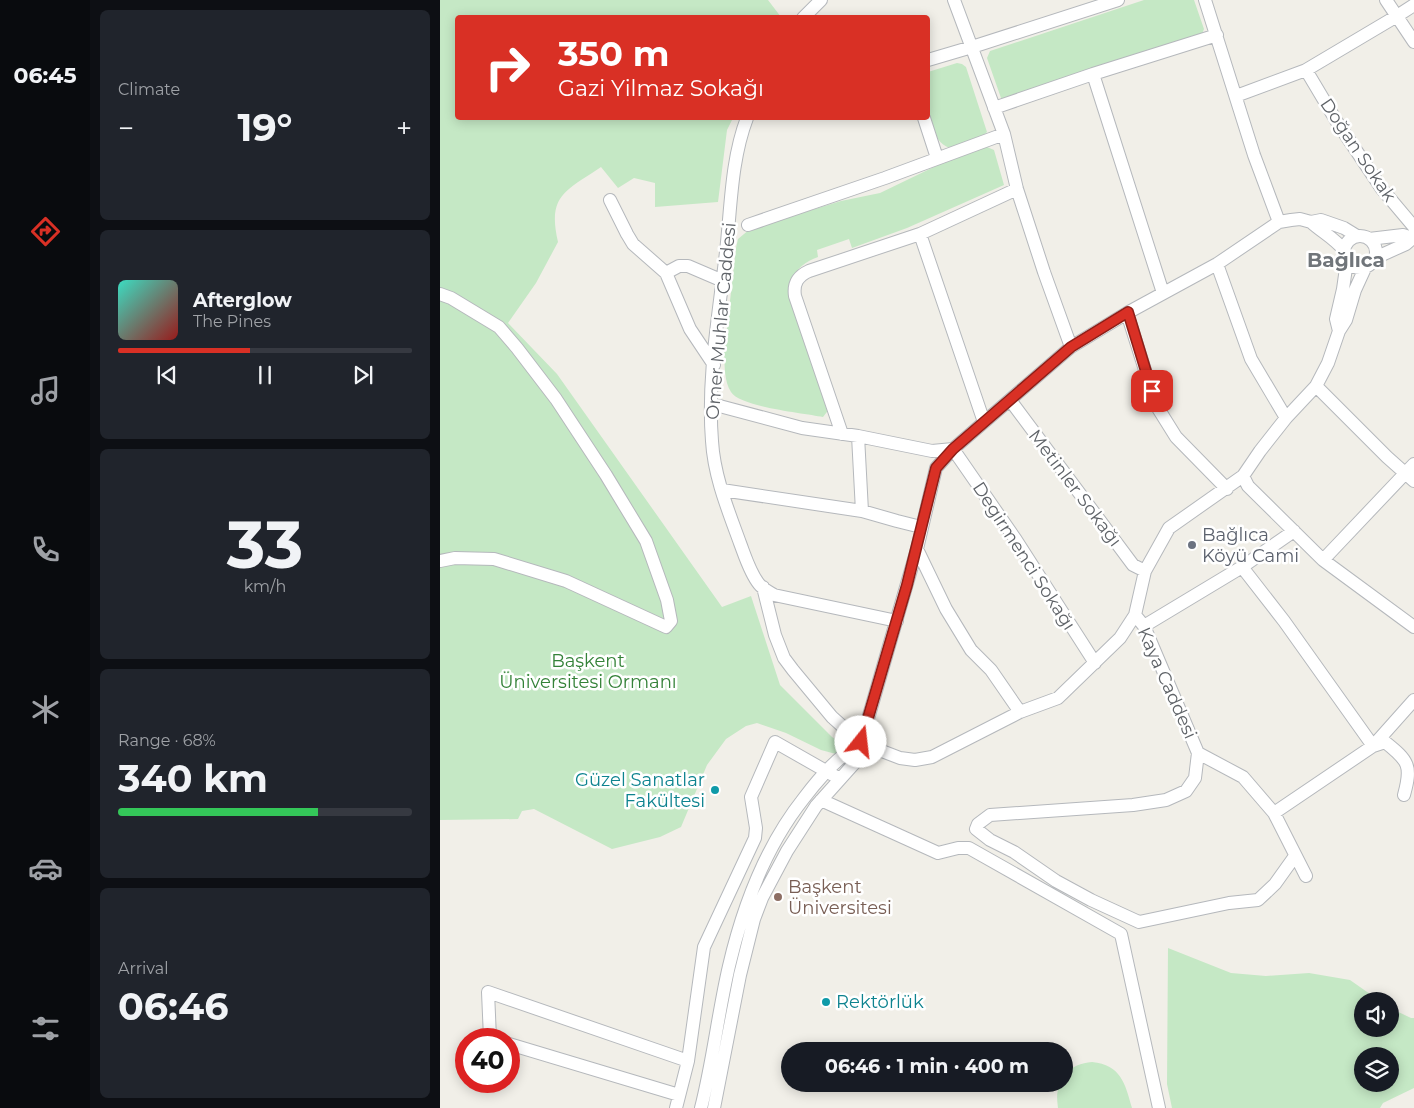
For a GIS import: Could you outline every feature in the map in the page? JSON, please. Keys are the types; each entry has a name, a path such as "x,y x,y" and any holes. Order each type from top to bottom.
{"street":[{"path":"806,15 821,0"},
{"path":"954,0 1004,134 1017,189 1071,347"},
{"path":"930,59 1118,0"},
{"path":"1205,0 1254,155 1279,222"},
{"path":"1386,0 1414,42"},
{"path":"1236,96 1306,70 1414,5"},
{"path":"994,108 1217,35"},
{"name":"Doğan Sokak","path":"1306,70 1337,122 1413,234"},
{"path":"1094,74 1163,293"},
{"name":"Omer Muhlar Caddesi","path":"748,120 740,137 736,160 714,365 712,404 713,456 722,490 745,556 754,575 763,587"},
{"path":"925,120 938,158"},
{"path":"748,225 885,178 1004,134"},
{"path":"842,434 794,288 802,274 920,234 1017,189"},
{"path":"610,200 634,244 666,273 690,329 714,365"},
{"path":"714,1108 740,975 754,919 773,874 787,851 821,800 859,758 861,742 917,548 936,468 953,449 1071,347 1128,312 1217,264 1279,222 1300,219 1311,222 1321,220 1364,237 1375,245 1371,262 1354,290 1346,320 1339,331 1330,358 1316,386 1286,418 1243,476 1169,528 1145,570 1135,615 1120,638 1058,698 1020,712 932,757 915,760 900,758 861,742 832,717 784,658 775,635 763,587"},
{"path":"1311,222 1319,230 1335,240 1354,266 1371,262 1406,244 1413,234"},
{"path":"920,234 984,422"},
{"path":"1339,331 1336,319 1350,239 1413,234"},
{"path":"1217,264 1251,359 1286,418"},
{"path":"666,273 679,266 688,266 723,281"},
{"path":"440,294 451,298 499,327 556,399 606,475 646,541 667,600 671,621 666,627 566,581 494,559 455,558 440,561"},
{"path":"1128,312 1156,405 1176,437 1227,489"},
{"path":"1316,386 1409,477"},
{"name":"Metinler Sokağı","path":"1010,400 1133,565 1145,570"},
{"path":"712,404 802,428 858,436 932,451 953,449"},
{"path":"858,436 862,511"},
{"name":"Degirmenci Sokağı","path":"953,449 1016,540 1095,663"},
{"path":"1323,560 1409,477 1414,464"},
{"path":"1243,476 1248,486 1323,560 1414,628"},
{"path":"722,490 862,511 897,522 922,526"},
{"path":"1144,626 1242,567 1294,531"},
{"path":"917,548 946,609 971,650 991,670 1020,712"},
{"path":"1242,567 1284,621 1373,746"},
{"path":"763,587 774,595 897,621"},
{"name":"Kaya Caddesi","path":"1135,615 1144,626 1198,753"},
{"path":"1274,813 1373,746 1414,700"},
{"path":"676,1108 688,1061 704,947 755,838 756,828 751,797 774,742 840,779"},
{"path":"701,1108 729,967 744,908 751,891 780,831 794,811 827,771 848,750 861,742"},
{"path":"1373,746 1385,742 1398,752 1405,762 1409,781 1404,795"},
{"path":"1296,856 1275,884 1258,900 1139,922 1056,881 1014,852 990,840 976,829 978,824 990,815 1000,813 1133,805 1166,800 1186,791 1195,778 1198,753 1243,777 1274,813 1296,856 1306,876"},
{"path":"821,800 938,853 958,848 969,848 1121,934 1158,1108"},
{"path":"490,1028 488,992 688,1061"},
{"path":"520,1047 679,1095"}],"green space":[{"name":"Başkent Üniversitesi Ormanı","path":"440,0 768,0 779,15 455,15 455,120 732,120 727,130 718,202 655,207 655,183 634,178 618,188 601,167 569,189 562,196 555,214 558,242 536,283 508,323 557,374 722,607 751,596 780,685 832,737 845,746 836,754 821,750 786,733 757,723 746,726 726,739 707,765 681,827 660,837 612,849 534,809 522,811 518,819 440,820"},
{"path":"1144,0 1194,0 1204,29 1202,34 1005,99 1001,98 987,58 990,51"},
{"path":"957,63 966,67 987,132 983,136 950,148 942,144 936,136 930,115 930,71"},
{"path":"987,147 994,150 1004,185 907,228 852,248 849,239 817,250 818,257 802,266 792,277 790,281 830,408 823,417 746,402 731,392 726,379 724,354 738,239 750,229 841,201 880,193 938,165"},
{"path":"1168,948 1231,973 1266,976 1309,973 1350,980 1367,992 1354,992 1354,1037 1399,1037 1399,1012 1414,1018 1414,1088 1383,1103 1380,1108 1172,1108 1167,1084"},
{"path":"1084,1063 1102,1064 1116,1071 1124,1083 1132,1108 1058,1108 1058,1092 1073,1092 1073,1068"}],"place":[{"name":"Bağlıca Köyü Cami","path":"1192,545"},
{"name":"Güzel Sanatlar Fakültesi","path":"715,790"},
{"name":"Başkent Üniversitesi","path":"778,897"},
{"name":"Rektörlük","path":"826,1002"}],"district":[{"name":"Bağlıca","path":"1346,260"}],"route":[{"path":"861,742 907,585 936,468 953,449 1071,347 1128,312 1152,391"}]}
